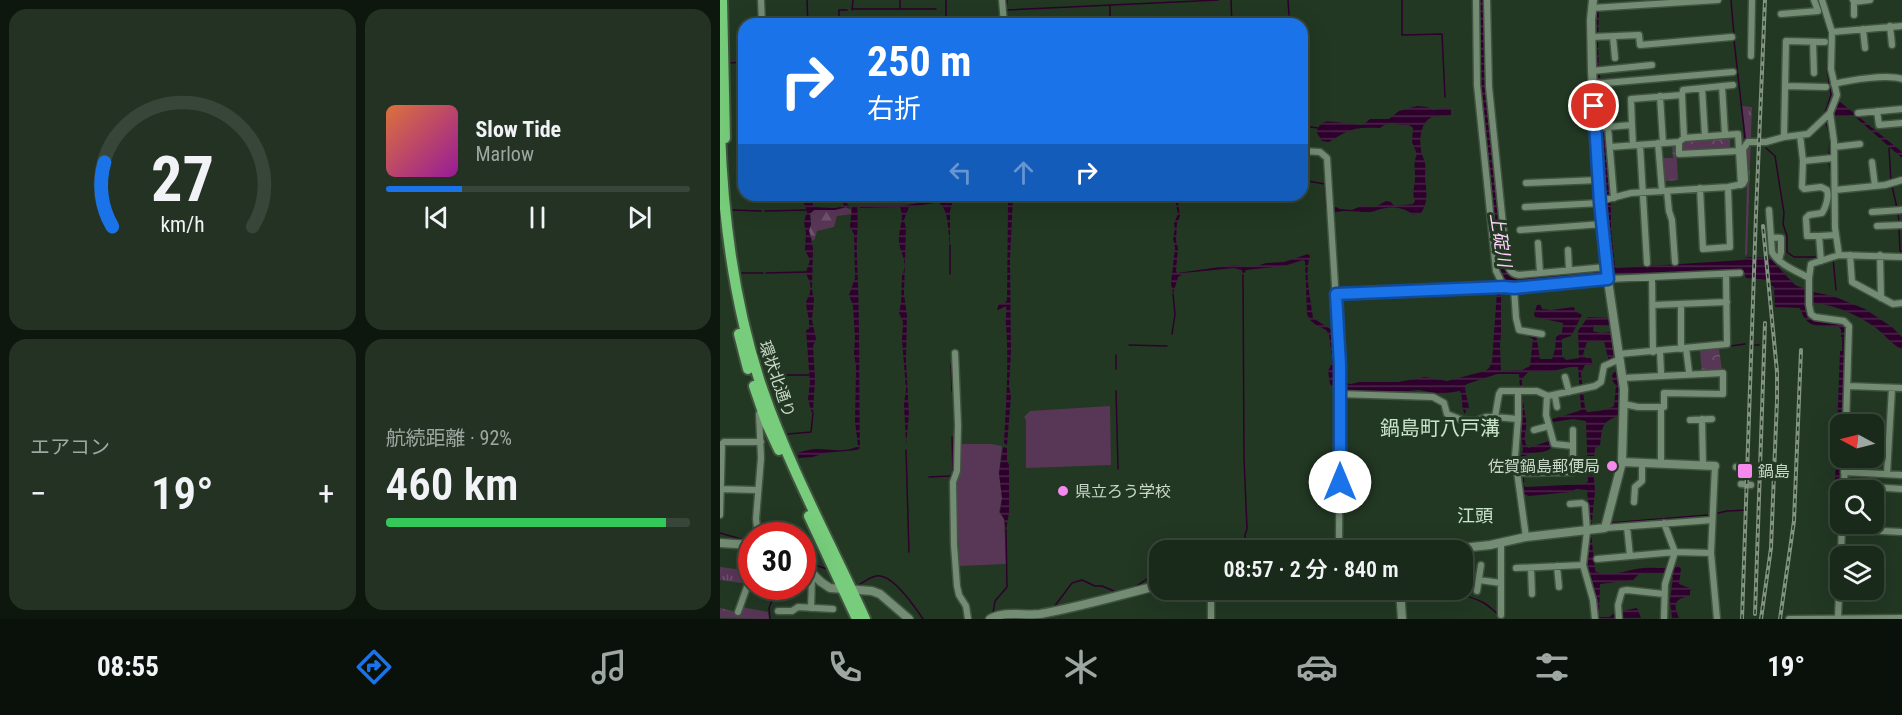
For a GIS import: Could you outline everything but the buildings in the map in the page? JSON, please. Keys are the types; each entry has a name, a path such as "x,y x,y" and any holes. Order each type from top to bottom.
{"highway":[{"path":"722,0 725,162 722,179"},
{"name":"環状北通り","path":"720,132 729,250 743,325 763,391 848,590 857,619"},
{"name":"環状北通り","path":"720,236 735,319 767,424 848,590 865,619"}],"main road":[{"path":"1473,546 1526,537 1605,528 1622,462 1623,378 1606,267 1603,224 1606,200 1599,180 1602,128 1592,4"},
{"path":"1622,462 1715,466"},
{"path":"720,543 738,544"},
{"path":"816,576 830,588 872,591 879,594 907,619"},
{"path":"993,618 1004,614 1022,617 1050,615 1149,588"},
{"path":"1401,600 1402,619"}],"street":[{"path":"761,0 762,18"},
{"path":"1002,0 1004,18"},
{"path":"1476,0 1479,108 1496,271 1504,287"},
{"path":"1487,0 1489,87 1509,270 1519,275 1606,267"},
{"path":"1592,4 1718,0"},
{"path":"1751,56 1752,0"},
{"path":"1781,14 1818,11 1814,0"},
{"path":"1525,207 1606,200 1631,193 1741,185 1745,180 1744,145 1748,142 1766,142 1808,134 1827,115 1835,100 1831,69 1832,32 1822,0"},
{"path":"1854,15 1854,1 1870,0"},
{"path":"1890,26 1892,45"},
{"path":"1832,32 1902,26"},
{"path":"1863,29 1865,48"},
{"path":"1595,37 1639,35 1640,45 1732,37"},
{"path":"1613,37 1615,58"},
{"path":"1784,137 1786,41 1825,42"},
{"path":"1813,42 1814,73"},
{"path":"1597,70 1652,66"},
{"path":"1598,84 1733,72"},
{"path":"1834,82 1885,78 1902,80"},
{"path":"1734,85 1683,90 1679,154 1739,151"},
{"path":"1722,86 1725,135"},
{"path":"1785,86 1826,87"},
{"path":"1702,88 1705,136"},
{"path":"1647,264 1643,193 1630,99 1682,95"},
{"path":"1660,96 1665,191 1672,220 1675,262"},
{"path":"1858,113 1902,109"},
{"path":"1877,111 1879,125 1902,123"},
{"path":"1827,115 1834,147 1830,159 1835,257"},
{"path":"1606,200 1610,147 1602,128 1632,125"},
{"path":"1610,147 1737,134 1741,185"},
{"path":"1800,135 1803,161 1802,187 1804,189 1821,187 1832,192 1902,180"},
{"path":"1834,147 1860,144"},
{"path":"1308,151 1320,152 1327,158 1340,382 1339,540"},
{"path":"1803,161 1830,159"},
{"path":"1872,162 1875,186"},
{"path":"1526,183 1599,180"},
{"path":"1700,188 1702,249 1730,247 1728,187"},
{"path":"1832,192 1822,213 1809,215 1806,218 1807,236 1834,235"},
{"path":"1769,210 1772,252 1779,260 1809,278"},
{"path":"1872,212 1899,210"},
{"path":"1520,230 1603,224"},
{"path":"1876,226 1900,225"},
{"path":"1819,236 1821,257"},
{"path":"1771,237 1781,238 1779,260"},
{"path":"1538,243 1540,273"},
{"path":"1568,250 1569,270"},
{"path":"1850,255 1852,282 1893,304 1902,303"},
{"path":"1880,255 1881,298"},
{"path":"1847,414 1849,326 1844,321 1811,315 1809,278 1812,264 1821,257 1880,255 1902,257"},
{"path":"1336,294 1514,288 1608,279 1740,273"},
{"path":"1495,417 1501,391 1537,391 1546,396 1555,396 1598,385 1601,382 1604,366 1620,356 1727,344 1726,274"},
{"path":"1652,278 1656,351 1661,372"},
{"path":"1514,288 1519,330 1542,333"},
{"path":"1653,305 1727,302"},
{"path":"1681,304 1684,348 1689,372"},
{"path":"955,353 958,425 957,471 953,482 954,545 957,586 959,595 966,606 968,619"},
{"path":"1623,378 1723,373 1723,394 1664,393 1664,407 1638,407 1624,404"},
{"path":"1565,377 1569,392"},
{"path":"1848,386 1902,388"},
{"path":"1887,474 1892,388"},
{"path":"1520,391 1515,457 1522,473 1526,537"},
{"path":"1340,393 1433,397 1444,403 1447,414 1462,420 1476,421 1495,417 1518,418"},
{"path":"756,522 761,460 760,416 754,399 757,396"},
{"path":"1546,396 1546,415 1554,444 1574,446"},
{"path":"1555,396 1557,407"},
{"path":"1661,407 1661,464"},
{"path":"1702,419 1703,465"},
{"path":"1690,420 1712,419"},
{"path":"1534,430 1549,426"},
{"path":"1522,473 1573,472 1573,430"},
{"path":"720,515 722,444 761,440"},
{"path":"1634,502 1635,487 1642,481 1642,463"},
{"path":"1715,466 1711,553 1717,619"},
{"path":"1736,467 1741,467 1741,475"},
{"path":"1844,468 1844,480"},
{"path":"1844,473 1902,475"},
{"path":"1741,484 1751,484"},
{"path":"1884,488 1902,489"},
{"path":"721,489 756,490"},
{"path":"1570,504 1585,505 1590,531 1584,565 1593,600 1595,619"},
{"path":"1605,528 1712,516"},
{"path":"1664,523 1675,548 1664,594 1665,619"},
{"path":"1627,527 1630,556"},
{"path":"1884,530 1902,532"},
{"path":"1501,543 1501,615"},
{"path":"1597,560 1675,552 1711,553"},
{"path":"1477,591 1481,565"},
{"path":"1516,568 1584,565"},
{"path":"1557,566 1559,587"},
{"path":"1530,567 1532,594"},
{"path":"1479,580 1501,583"},
{"path":"1619,619 1619,596 1622,591 1664,594"},
{"path":"738,612 742,600"},
{"path":"811,600 811,608"},
{"path":"1211,600 1212,619"},
{"path":"1838,619 1839,600"},
{"path":"778,611 792,611 798,607 833,609"},
{"path":"1789,619 1902,618"}],"green space":[{"path":"1742,106 1752,107 1747,254 1745,256 1746,148 1749,144"},
{"path":"1730,137 1730,150 1686,153 1682,150 1687,140"},
{"path":"1672,145 1676,145 1678,180 1664,181 1663,158 1673,158"},
{"path":"846,207 851,210 852,214 837,216 834,227 817,231 813,241 809,231 810,211"},
{"path":"1719,349 1722,370 1702,373 1700,351"},
{"path":"1110,406 1111,465 1026,468 1026,420 1024,417 1030,411"},
{"path":"959,444 1002,446 999,473 1002,498 999,512 1004,519 1006,564 959,566 956,484 959,472"},
{"path":"720,567 738,569 738,582 720,580"},
{"path":"741,607 768,612 769,619 720,618 720,608 736,612"}],"water":[{"name":"上碇川","path":"1479,0 1485,0 1505,266 1510,275 1520,278 1613,269 1606,203 1596,41 1597,11 1599,11 1599,69 1605,96 1604,124 1615,267 1743,260 1747,257 1770,258 1795,285 1833,296 1865,309 1892,327 1902,337 1902,350 1876,328 1842,310 1824,304 1805,302 1808,317 1812,320 1842,324 1846,329 1846,338 1841,337 1839,327 1810,323 1800,308 1775,307 1774,287 1771,285 1771,280 1746,278 1743,270 1602,277 1520,286 1508,284 1498,268 1480,86"},
{"path":"1834,97 1902,152 1902,158 1853,115 1833,117"},
{"path":"1417,106 1434,110 1451,109 1451,115 1429,119 1423,126 1420,146 1425,165 1426,195 1421,213 1413,215 1406,210 1393,207 1371,212 1334,213 1333,205 1340,209 1352,210 1361,206 1375,207 1386,201 1391,202 1394,206 1413,204 1415,201 1413,194 1414,164 1417,154 1412,142 1413,128 1409,125 1390,124 1380,128 1358,129 1329,142 1322,141 1317,133 1320,125 1331,122 1363,125 1370,119 1389,119 1399,111"},
{"path":"805,201 812,201 816,207 835,208 843,206 846,201 850,206 835,210 814,210 810,214 814,300 812,320 816,339 813,346 815,379 813,413 808,399 810,383 806,330 809,329 809,320 806,304 810,283 806,272 810,260 805,250 804,222 807,211"},
{"path":"929,201 953,201 950,211 950,245 945,210 939,203 909,207 904,220 906,228 905,265 899,242 902,220 900,207 860,208 860,206 901,206"},
{"path":"1008,201 1013,201 1010,259 1009,386 1011,396 1007,445 1004,443 1007,369 1006,306 997,309 999,304 1007,300"},
{"path":"1175,201 1178,201 1180,216 1177,223 1176,240 1177,273 1234,265 1257,266 1284,262 1308,254 1310,256 1308,278 1313,318 1332,330 1336,345 1335,379 1337,382 1351,384 1398,382 1425,377 1447,381 1485,371 1492,362 1497,291 1501,290 1501,371 1522,370 1530,366 1533,339 1522,333 1536,334 1540,359 1552,359 1556,337 1562,333 1563,323 1535,317 1537,305 1540,304 1542,309 1551,310 1574,307 1575,311 1582,315 1571,336 1562,339 1562,356 1566,360 1579,358 1578,331 1588,317 1609,318 1611,326 1594,325 1593,331 1611,332 1615,355 1609,362 1604,341 1587,342 1583,355 1591,358 1593,365 1585,365 1581,373 1587,412 1605,410 1614,406 1616,385 1612,375 1616,369 1618,370 1618,416 1605,424 1600,445 1595,448 1593,467 1595,491 1591,532 1595,570 1606,574 1643,568 1666,568 1668,570 1666,573 1639,574 1633,580 1600,584 1599,615 1609,617 1616,612 1637,608 1641,618 1598,619 1587,568 1590,526 1587,490 1576,489 1571,492 1529,496 1524,494 1519,374 1497,374 1467,384 1465,389 1469,408 1466,409 1465,414 1460,391 1440,394 1419,390 1337,391 1330,384 1328,371 1332,363 1329,335 1326,330 1310,320 1307,314 1305,261 1246,270 1243,276 1242,270 1234,268 1184,273 1178,277 1173,294 1171,283 1175,248 1174,223 1178,214","holes":["1578,367 1581,409 1552,419 1553,422 1573,419 1586,421 1588,481 1586,484 1524,486 1525,456 1551,448 1549,441 1528,448 1526,444 1522,379 1528,372 1548,372"]},
{"path":"857,206 860,448 799,458 797,453 810,450 843,450 858,446 855,422 855,337 853,306 849,295 855,278 854,234 850,227 852,207"},
{"path":"905,267 909,415 906,444 903,322 899,313"},
{"path":"1840,351 1844,351 1842,414 1838,414"},
{"path":"1003,447 1007,448 1009,465 1009,513 1006,531 1000,512 1002,498 999,473"},
{"path":"1836,468 1839,468 1839,480 1835,480"},
{"path":"1674,565 1681,569 1679,584 1692,589 1690,596 1676,603 1679,618 1672,618 1670,601 1673,577 1670,574"}],"waterway":[{"path":"807,0 808,18"},
{"path":"852,10 853,0"},
{"path":"900,0 900,8"},
{"path":"946,0 946,18"},
{"path":"1007,0 1006,10 1218,0"},
{"path":"1231,0 1232,18"},
{"path":"1288,0 1289,15"},
{"path":"1402,0 1402,35 1442,34 1445,97"},
{"path":"1731,0 1734,35"},
{"path":"1818,0 1826,22"},
{"path":"1110,6 1110,18"},
{"path":"853,9 936,9"},
{"path":"839,16 839,10 847,10"},
{"path":"1006,11 1007,18"},
{"path":"1825,113 1831,95 1827,69 1829,44 1827,26"},
{"path":"1734,40 1745,138"},
{"path":"729,63 738,62"},
{"path":"1826,121 1830,137 1829,157"},
{"path":"1308,127 1318,128"},
{"path":"1766,148 1775,156 1784,213 1783,224 1787,236 1787,252 1794,257 1819,257"},
{"path":"1889,148 1891,182"},
{"path":"1829,162 1831,175"},
{"path":"1831,180 1832,205"},
{"path":"1308,181 1325,184 1326,208"},
{"path":"1892,186 1897,208"},
{"path":"733,210 761,211"},
{"path":"765,211 806,210"},
{"path":"1898,212 1899,223"},
{"path":"1832,221 1832,232"},
{"path":"1899,227 1900,251 1902,252"},
{"path":"950,245 950,274"},
{"path":"1824,256 1832,254"},
{"path":"1833,258 1836,290"},
{"path":"766,273 806,272"},
{"path":"742,273 763,273"},
{"path":"1243,275 1244,458 1247,529 1245,540"},
{"path":"1172,334 1175,314 1173,294"},
{"path":"1843,338 1843,351"},
{"path":"1730,346 1745,344"},
{"path":"1129,345 1167,346"},
{"path":"1690,351 1698,350"},
{"path":"1664,353 1683,351"},
{"path":"1648,355 1656,354"},
{"path":"1116,355 1116,369"},
{"path":"951,365 952,391"},
{"path":"771,375 809,375"},
{"path":"1116,391 1118,469"},
{"path":"788,434 811,432 813,413"},
{"path":"929,477 950,476 953,473 952,437"},
{"path":"906,450 909,552"},
{"path":"1714,514 1747,510"},
{"path":"1609,523 1709,515"},
{"path":"993,613 995,601 1007,587 1006,529"},
{"path":"720,533 738,538"},
{"path":"816,565 827,569"},
{"path":"859,585 876,576 889,579 923,619"},
{"path":"1135,587 1149,578"},
{"path":"1049,608 1054,607 1072,583 1082,580 1116,592"},
{"path":"1473,598 1484,603 1499,615"},
{"path":"770,619 769,608 772,600"}],"railway":[{"path":"1742,619 1765,0"},
{"path":"1761,619 1771,548 1777,400 1777,372 1763,226"},
{"path":"1755,614 1765,323"},
{"path":"1780,619 1794,521 1801,350"}],"place":[{"name":"佐賀鍋島郵便局","path":"1612,466"},
{"name":"鍋島","path":"1745,471"},
{"name":"県立ろう学校","path":"1063,491"}],"district":[{"name":"鍋島町八戸溝","path":"1440,428"},
{"name":"江頭","path":"1475,515"}],"route":[{"path":"1340,482 1340,365 1336,294 1514,288 1608,279 1600,203 1594,106"}]}
